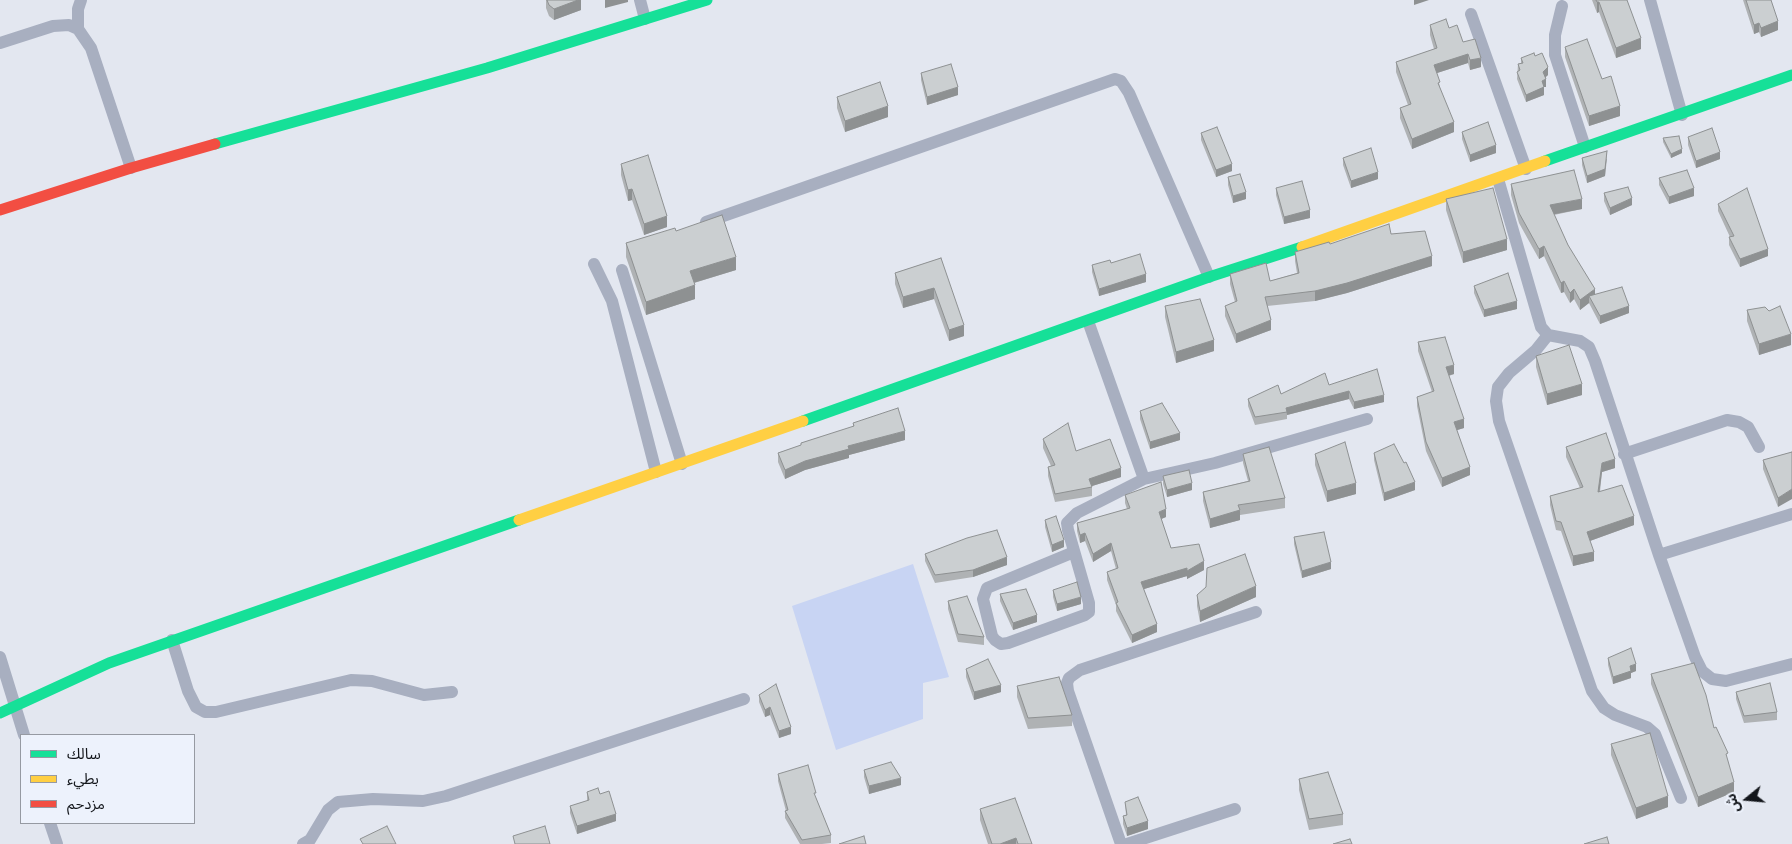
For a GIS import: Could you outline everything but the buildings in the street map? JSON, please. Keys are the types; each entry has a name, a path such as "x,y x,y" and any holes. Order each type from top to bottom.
{"street":[{"path":"78,29 78,9 82,0"},
{"path":"640,0 645,19"},
{"path":"0,210 131,168 487,68 707,0"},
{"path":"1650,0 1682,114"},
{"path":"1562,6 1555,34 1555,55 1585,147"},
{"path":"1471,14 1526,169"},
{"path":"0,43 53,26 69,24 78,29 91,48 131,168"},
{"path":"0,713 110,663 172,640 682,464 1209,278 1362,228 1585,147 1792,75"},
{"path":"692,227 1115,79 1121,81 1129,93 1209,278"},
{"path":"1498,178 1541,327 1548,335 1580,341 1589,347 1658,555 1695,657 1702,670 1712,679 1726,680 1792,664"},
{"path":"594,264 612,301 656,472"},
{"path":"622,270 682,464"},
{"path":"1088,321 1144,479"},
{"path":"1548,335 1536,350 1510,373 1498,387 1496,401 1499,421 1592,691 1604,708 1615,715 1647,727 1655,734 1680,798"},
{"path":"1074,552 988,588 983,599 992,636 995,640 1001,644 1008,643 1089,612 1089,603 1068,530 1071,517 1144,479 1215,462 1366,419"},
{"path":"1624,454 1727,420 1748,427 1759,448"},
{"path":"1658,555 1792,514"},
{"path":"1121,844 1068,691 1067,683 1069,678 1080,670 1256,612"},
{"path":"172,640 188,691 196,707 205,712 216,712 351,680 372,680 424,695 452,692"},
{"path":"0,657 24,734"},
{"path":"303,844 310,840 328,810 338,802 373,799 416,802 439,798 744,698"},
{"path":"1127,844 1235,809"},
{"path":"50,824 57,844"}],"shaded area":[{"path":"913,564 949,677 923,683 923,719 836,750 792,606"}],"traffic: fast":[{"path":"215,144 487,68 707,0"},
{"path":"1545,161 1792,75"},
{"path":"803,421 1209,277 1302,247"},
{"path":"0,713 109,663 519,520"}],"traffic: slow":[{"path":"1302,247 1545,161"},
{"path":"519,520 803,421"}],"traffic: jam":[{"path":"0,210 131,168 215,144"}]}
